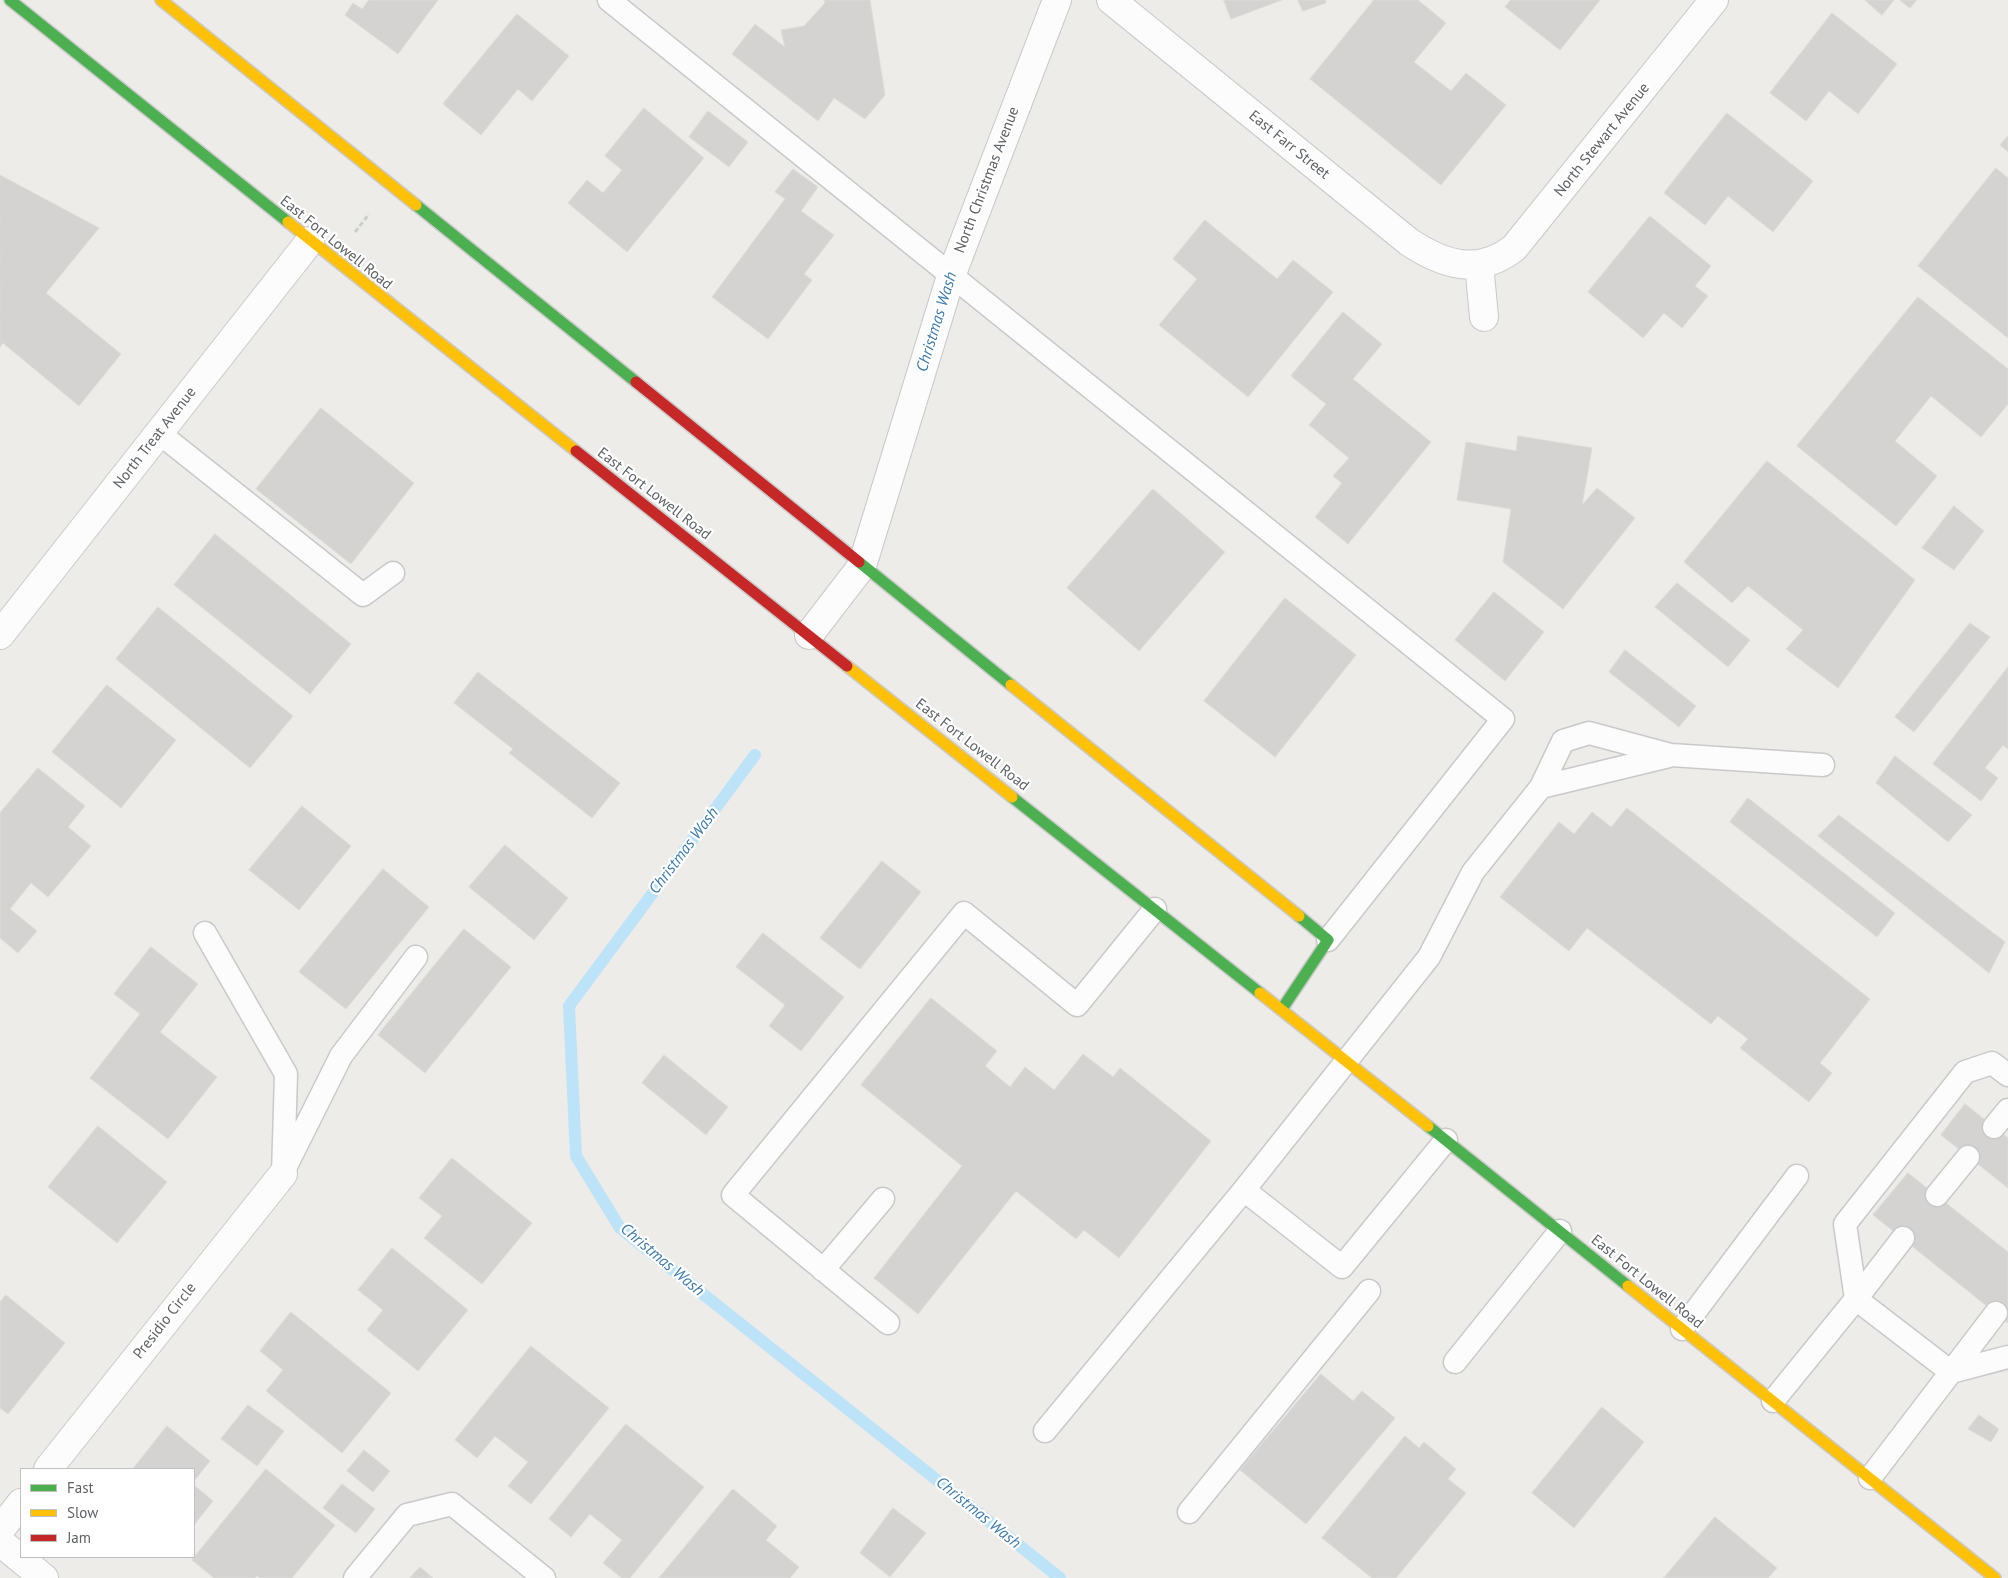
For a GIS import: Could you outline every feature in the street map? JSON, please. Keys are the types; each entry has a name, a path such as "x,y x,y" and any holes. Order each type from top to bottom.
{"main road":[{"name":"East Fort Lowell Road","path":"10,0 310,241 1282,1009 1870,1478 1988,1576"},
{"path":"161,0 1328,940 1282,1009"}],"street":[{"name":"North Christmas Avenue","path":"809,635 862,566 951,276 1057,0"},
{"name":"East Farr Street","path":"1112,0 1409,242 1443,262 1468,265 1479,264"},
{"name":"North Stewart Avenue","path":"1479,264 1500,259 1514,248 1714,0"},
{"name":"North Treat Avenue","path":"0,635 310,241"},
{"path":"1479,264 1484,317"},
{"name":"Presidio Circle","path":"49,1468 282,1174"},
{"path":"0,1530 20,1504"},
{"path":"0,1542 44,1578"}],"lane":[{"path":"608,0 1503,719 1328,940"},
{"path":"159,433 363,595 394,573"},
{"path":"1045,1431 1244,1190 1429,957 1473,872 1541,787 1563,741 1589,733 1671,755 1823,765"},
{"path":"1541,787 1671,755"},
{"path":"888,1323 733,1195 964,913 1076,1005 1155,909"},
{"path":"205,933 286,1074 282,1174"},
{"path":"282,1174 341,1056 416,957"},
{"path":"1951,1372 1856,1299 1845,1224 1965,1072 1992,1063 2008,1075"},
{"path":"1244,1190 1342,1267 1446,1140"},
{"path":"1937,1195 1968,1157"},
{"path":"1682,1329 1797,1176"},
{"path":"823,1270 883,1199"},
{"path":"1455,1362 1560,1231"},
{"path":"1773,1401 1903,1238"},
{"path":"1189,1512 1369,1292"},
{"path":"1870,1478 1996,1313"},
{"path":"1951,1372 2008,1357"},
{"path":"355,1578 408,1515 452,1504 544,1578"}],"building":[{"path":"369,0 438,0 398,54 345,15 353,3 362,9"},
{"path":"824,0 870,0 885,95 865,119 834,98 818,121 732,54 755,24 785,47 781,30 804,26 825,3"},
{"path":"1224,0 1282,0 1231,19"},
{"path":"1298,0 1325,0 1326,3 1303,11"},
{"path":"1374,0 1418,0 1446,23 1414,62 1451,91 1466,73 1506,105 1441,185 1310,79"},
{"path":"1511,0 1600,0 1560,50 1505,7"},
{"path":"1865,0 1894,0 1882,15"},
{"path":"1900,0 1917,0 1910,8"},
{"path":"1832,13 1897,64 1858,114 1829,91 1806,121 1770,93"},
{"path":"517,14 569,56 532,101 518,89 481,135 443,104"},
{"path":"644,108 704,158 627,252 568,203 587,180 603,193 622,170 605,156"},
{"path":"708,111 748,142 729,167 689,137"},
{"path":"1727,113 1813,181 1773,232 1728,196 1705,225 1664,193"},
{"path":"2008,136 2008,152 2000,145"},
{"path":"1996,168 2008,178 2008,338 1918,266"},
{"path":"793,169 818,187 801,211 834,235 804,274 812,280 768,339 712,297 785,199 775,192"},
{"path":"0,175 99,228 46,293 121,354 79,406 3,343 0,347"},
{"path":"1650,216 1711,266 1695,286 1708,296 1682,328 1664,313 1643,338 1588,292"},
{"path":"1205,220 1277,279 1293,260 1333,292 1248,397 1159,325 1197,279 1173,259"},
{"path":"1918,297 2008,369 2008,404 1981,437 1931,396 1895,441 1937,476 1896,526 1797,446"},
{"path":"1343,312 1382,344 1353,379 1431,442 1348,544 1315,517 1342,483 1333,476 1349,458 1309,425 1326,404 1291,376"},
{"path":"321,408 414,483 351,564 256,489"},
{"path":"1518,436 1592,448 1582,505 1597,488 1635,518 1563,609 1503,562 1511,509 1457,500 1466,442 1516,451"},
{"path":"1767,461 1915,580 1838,688 1786,649 1803,630 1748,586 1732,603 1684,562"},
{"path":"1153,489 1225,552 1139,651 1067,588"},
{"path":"1954,506 1984,531 1954,570 1922,548"},
{"path":"215,534 351,644 310,694 174,585"},
{"path":"1677,583 1750,640 1728,667 1655,607"},
{"path":"1494,592 1544,632 1505,681 1455,640"},
{"path":"1285,598 1356,655 1275,757 1204,701"},
{"path":"158,607 293,716 250,768 116,659"},
{"path":"1970,623 1990,637 1914,732 1895,717"},
{"path":"1625,650 1696,706 1679,727 1609,672"},
{"path":"2008,667 2008,749 2003,745 1985,768 1998,778 1981,801 1933,764"},
{"path":"478,672 620,783 592,818 509,753 513,749 454,703"},
{"path":"107,685 176,740 121,808 52,752"},
{"path":"1895,756 1972,815 1948,842 1876,783"},
{"path":"38,768 85,806 68,827 91,846 48,897 31,883 10,909 37,931 18,953 0,938 0,813"},
{"path":"1748,798 1895,913 1877,937 1730,822"},
{"path":"302,806 351,846 299,910 249,870"},
{"path":"1627,808 1870,999 1820,1063 1832,1073 1809,1102 1740,1048 1748,1039 1718,1016 1711,1024 1587,928 1569,951 1500,897 1559,822 1574,834 1592,812 1611,827"},
{"path":"1839,815 2005,942 1989,973 1818,836"},
{"path":"505,845 568,898 534,940 469,887"},
{"path":"882,861 921,892 860,969 820,938"},
{"path":"383,869 429,907 346,1009 299,972"},
{"path":"464,929 511,967 425,1073 378,1035"},
{"path":"763,933 844,997 801,1051 769,1026 785,1005 736,967"},
{"path":"151,947 198,984 160,1032 217,1077 168,1139 90,1078 140,1014 114,994"},
{"path":"931,998 997,1051 985,1066 1010,1087 1025,1067 1054,1090 1083,1054 1113,1077 1120,1068 1211,1141 1119,1258 1084,1230 1076,1239 1016,1191 918,1314 874,1278 962,1166 861,1085"},
{"path":"664,1055 728,1107 706,1135 642,1083"},
{"path":"1965,1104 2008,1138 2008,1188 1941,1135"},
{"path":"98,1126 167,1182 117,1243 48,1187"},
{"path":"452,1158 532,1223 482,1284 424,1238 442,1216 419,1198"},
{"path":"1908,1173 2008,1252 2008,1323 1873,1215"},
{"path":"392,1248 468,1310 418,1371 367,1330 383,1310 358,1290"},
{"path":"6,1295 65,1343 8,1414 0,1408 0,1302"},
{"path":"291,1312 391,1393 342,1453 266,1391 283,1370 260,1351"},
{"path":"531,1346 609,1408 531,1504 508,1486 528,1462 495,1436 477,1458 455,1440"},
{"path":"1321,1374 1353,1401 1362,1391 1395,1418 1306,1524 1240,1470"},
{"path":"248,1405 284,1431 257,1466 221,1439"},
{"path":"1602,1407 1644,1442 1574,1528 1532,1493"},
{"path":"1979,1415 1999,1429 1991,1442 1968,1429"},
{"path":"626,1424 704,1487 630,1578 622,1578 603,1563 622,1540 590,1514 571,1537 549,1519"},
{"path":"167,1426 210,1461 195,1480 195,1468 134,1468"},
{"path":"1405,1436 1419,1448 1424,1442 1456,1469 1448,1479 1466,1493 1396,1578 1372,1578 1322,1538"},
{"path":"364,1450 390,1471 373,1492 347,1471"},
{"path":"266,1469 335,1525 292,1578 260,1578 257,1576 255,1578 214,1578 192,1560"},
{"path":"342,1484 375,1509 356,1533 323,1508"},
{"path":"195,1486 213,1501 195,1524"},
{"path":"733,1489 777,1526 766,1540 799,1567 790,1578 659,1578"},
{"path":"893,1508 926,1533 890,1577 860,1553"},
{"path":"1715,1517 1777,1568 1768,1578 1664,1578"},
{"path":"420,1567 433,1578 410,1578"}],"waterway":[{"name":"Christmas Wash","path":"755,755 569,1006 576,1156 620,1228 1060,1578"}],"traffic: fast":[{"path":"10,0 288,222"},
{"path":"416,205 636,382"},
{"path":"859,562 1011,685"},
{"path":"1012,797 1260,993"},
{"path":"1282,1009 1328,940 1299,916"},
{"path":"1428,1126 1628,1286"}],"traffic: slow":[{"path":"161,0 416,205"},
{"path":"288,222 576,451"},
{"path":"847,666 1012,797"},
{"path":"1011,685 1299,916"},
{"path":"1260,993 1428,1126"},
{"path":"1628,1286 1995,1578"}],"traffic: jam":[{"path":"636,382 859,562"},
{"path":"576,451 847,666"}]}
